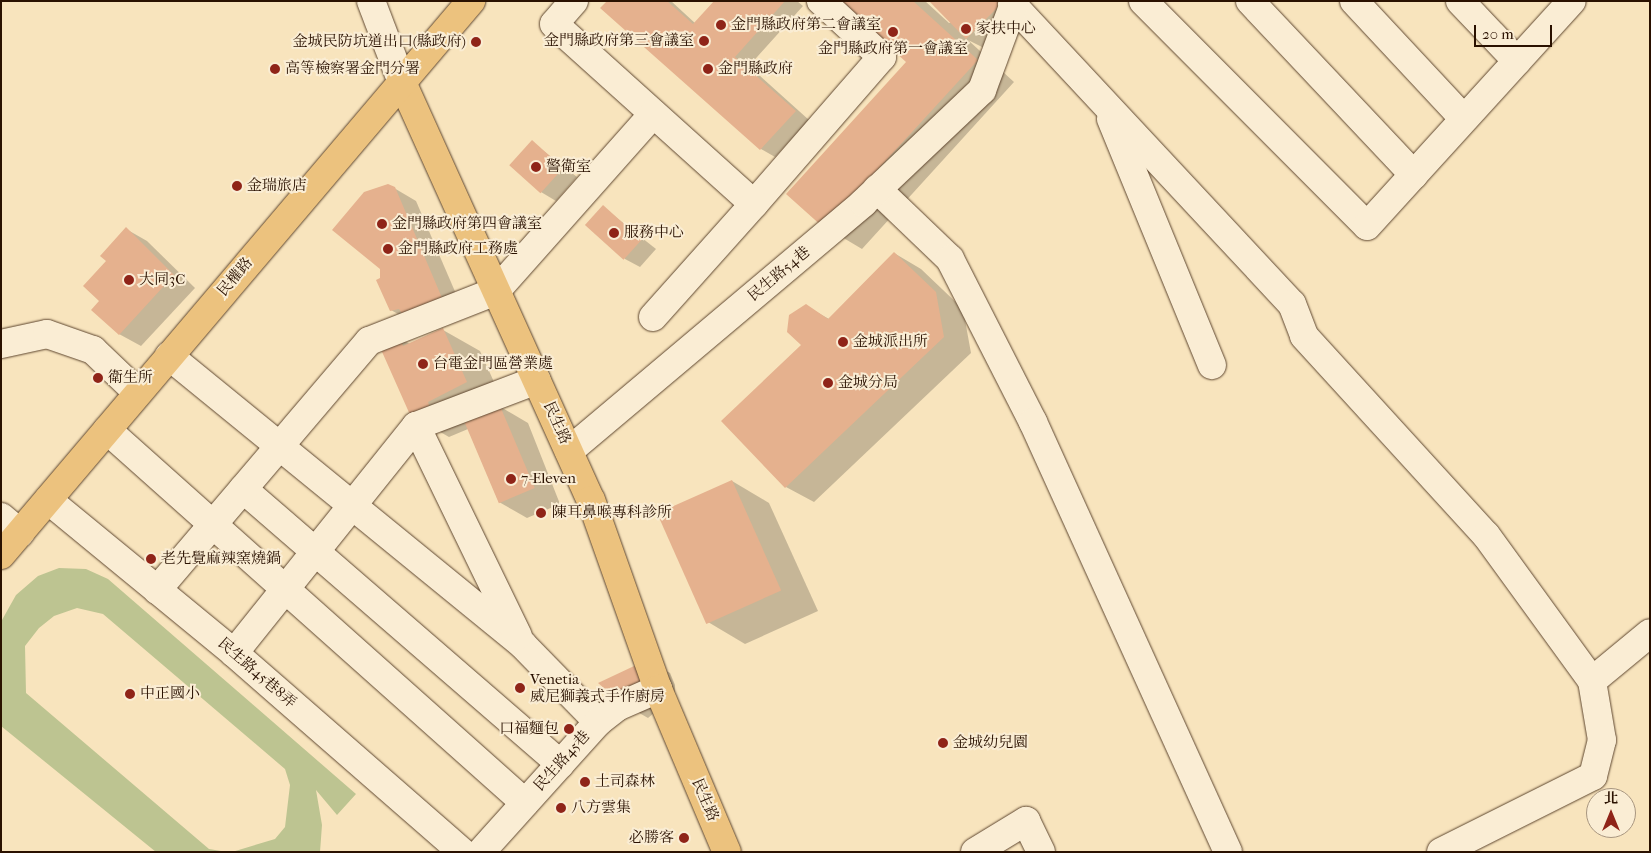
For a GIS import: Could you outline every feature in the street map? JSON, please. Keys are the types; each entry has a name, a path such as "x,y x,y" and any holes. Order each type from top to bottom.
{"main road":[{"name":"民權路","path":"1,555 11,525 48,500 401,80 471,1"},
{"name":"民生路","path":"401,80 569,451 658,690 727,852"}],"street":[{"name":"民生路","path":"371,1 401,80"},
{"path":"574,1 554,24 599,75 653,114 694,162 754,204"},
{"path":"653,317 754,204 840,93 882,57 821,1"},
{"path":"1143,1 1367,226 1572,2"},
{"path":"1250,1 1414,175"},
{"path":"1354,1 1464,119"},
{"path":"1460,1 1517,61"},
{"path":"1014,3 1105,104 1292,304 1304,336 1486,535 1592,681 1602,740 1593,776 1441,852"},
{"name":"民生路54巷","path":"569,451 877,189 982,90 1014,3"},
{"path":"1105,104 1212,365"},
{"path":"157,590 368,341 496,290 653,114"},
{"path":"877,189 950,259 1033,422 1228,852"},
{"path":"1,344 47,334 93,350 138,392"},
{"path":"169,356 522,644 598,722"},
{"path":"234,653 315,548 416,426 537,380"},
{"path":"416,426 522,644"},
{"path":"106,430 286,587 525,803"},
{"path":"243,489 315,548 560,764"},
{"name":"民生路45巷8弄","path":"48,500 234,653 462,852"},
{"path":"1592,681 1650,633"},
{"name":"民生路45巷","path":"481,852 598,722 617,707 658,690"},
{"path":"975,852 1026,821 1041,852"}],"green space":[{"path":"59,568 86,569 108,579 356,794 337,815 316,790 322,825 320,852 232,852 275,839 285,827 290,785 285,769 103,614 77,608 54,616 39,628 25,646 26,693 209,849 227,852 156,852 1,726 2,620 16,595 38,576"}],"building":[{"name":"金門縣政府","path":"607,1 667,1 693,24 714,1 785,1 735,57 796,111 760,150 600,8"},
{"path":"839,1 913,1 978,60 824,228 786,194 906,62"},
{"name":"家扶中心","path":"929,1 1004,1 966,39"},
{"name":"警衛室","path":"532,140 563,168 540,193 509,165"},
{"name":"金門縣政府工務處","path":"388,184 395,187 445,305 407,321 399,309 390,311 376,280 380,278 380,269 332,230 364,192"},
{"name":"服務中心","path":"603,205 642,240 624,260 585,225"},
{"name":"大同3C","path":"126,227 174,275 119,335 91,310 99,301 83,286 106,261 100,256"},
{"name":"金城分局","path":"894,252 936,292 944,337 785,488 721,421 801,345 787,332 789,315 806,304 828,319"},
{"name":"台電金門區營業處","path":"443,328 467,382 428,402 430,408 411,417 379,345 399,336 403,346"},
{"path":"500,406 535,488 499,503 464,421"},
{"path":"732,480 781,591 706,624 657,513"},
{"path":"649,659 651,664 626,707 598,683"}],"place":[{"name":"金門縣政府第二會議室","path":"721,25"},
{"name":"家扶中心","path":"966,29"},
{"name":"金門縣政府第一會議室","path":"893,32"},
{"name":"金門縣政府第三會議室","path":"704,41"},
{"name":"金城民防坑道出口(縣政府)","path":"476,42"},
{"name":"高等檢察署金門分署","path":"275,69"},
{"name":"金門縣政府","path":"708,69"},
{"name":"警衛室","path":"536,167"},
{"name":"金瑞旅店","path":"237,186"},
{"name":"金門縣政府第四會議室","path":"382,224"},
{"name":"服務中心","path":"614,233"},
{"name":"金門縣政府工務處","path":"388,249"},
{"name":"大同3C","path":"129,280"},
{"name":"金城派出所","path":"843,342"},
{"name":"台電金門區營業處","path":"423,364"},
{"name":"衛生所","path":"98,378"},
{"name":"金城分局","path":"828,383"},
{"name":"7-Eleven","path":"511,479"},
{"name":"陳耳鼻喉專科診所","path":"541,513"},
{"name":"老先覺麻辣窯燒鍋","path":"151,559"},
{"name":"Venetia 威尼獅義式手作廚房","path":"520,688"},
{"name":"中正國小","path":"130,694"},
{"name":"口福麵包","path":"569,729"},
{"name":"金城幼兒園","path":"943,743"},
{"name":"土司森林","path":"585,782"},
{"name":"八方雲集","path":"561,808"},
{"name":"必勝客","path":"684,838"}]}
